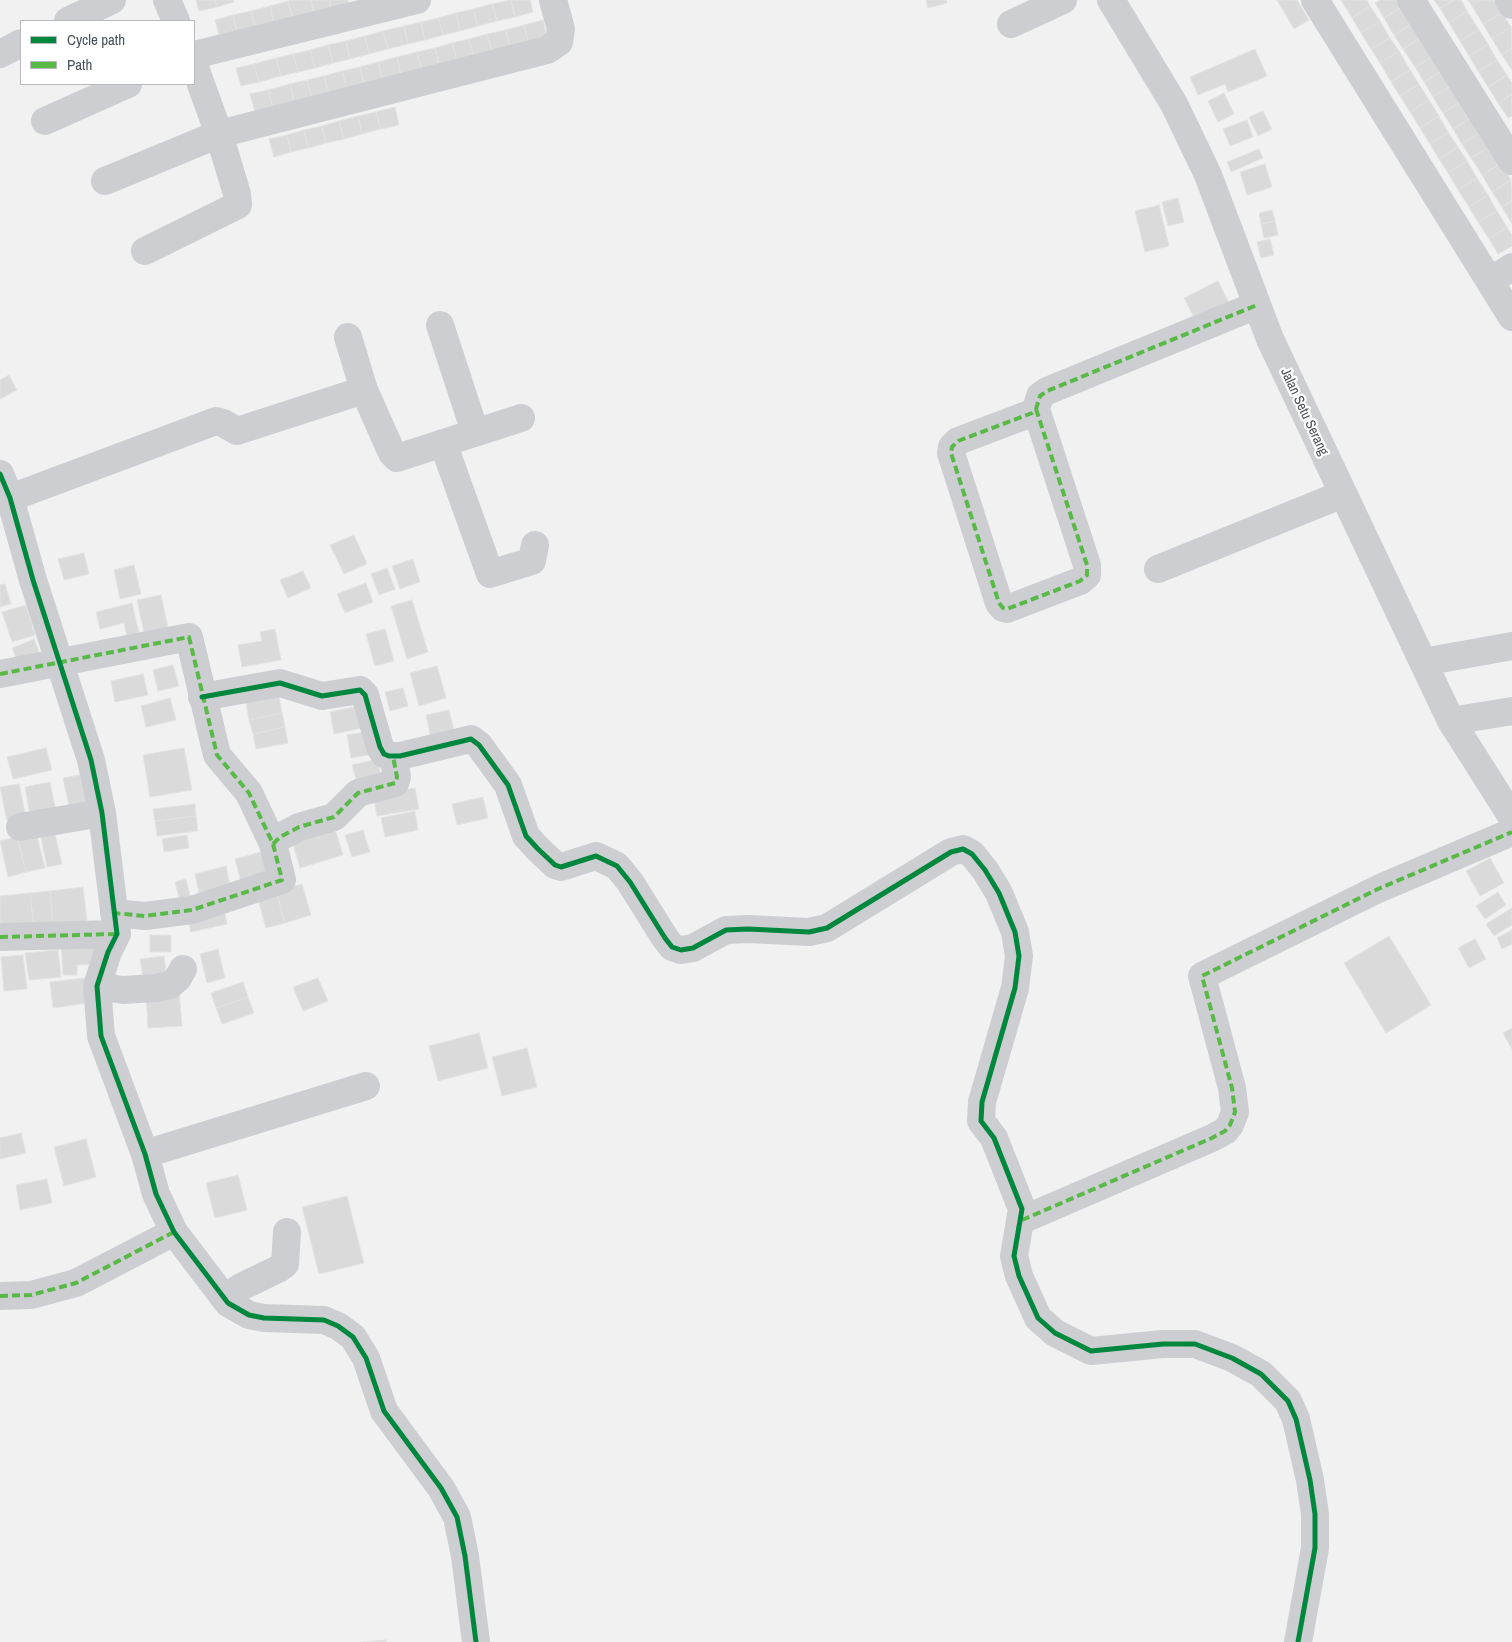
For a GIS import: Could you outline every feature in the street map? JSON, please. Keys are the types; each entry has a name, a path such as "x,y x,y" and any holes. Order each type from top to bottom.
{"street":[{"path":"70,20 112,0"},
{"path":"167,0 176,20"},
{"path":"195,55 417,0"},
{"path":"105,181 219,134 547,50 559,42 561,29 553,0"},
{"path":"1011,24 1062,0"},
{"name":"Jalan Setu Serang","path":"1111,0 1174,104 1208,175 1270,339 1423,662 1452,721 1512,817"},
{"path":"1128,26 1138,0"},
{"path":"1315,0 1501,274 1512,317"},
{"path":"1411,0 1512,161"},
{"path":"1509,0 1512,5"},
{"path":"0,54 20,44"},
{"path":"145,251 238,205 237,194 219,134 195,68"},
{"path":"45,121 126,85"},
{"path":"1036,409 1026,416 958,442 952,447 951,453 999,604 1007,609 1080,581 1087,575 1087,565 1036,409 1040,396 1047,391 1257,305"},
{"path":"440,325 476,432"},
{"path":"348,337 364,390 392,453 397,458 521,418"},
{"path":"364,390 237,431 223,422 216,421 5,486 10,537 60,662 91,760 102,813 116,923 98,986 101,1036 145,1154 156,1194 174,1232 228,1303 249,1315 264,1318 324,1320 338,1326 352,1337 366,1358 384,1411 441,1488 457,1517 465,1556 476,1642"},
{"path":"443,443 490,574 532,561 535,545"},
{"path":"1158,569 1343,494"},
{"path":"0,674 189,637 217,755 249,793 273,844 282,876 280,882 192,910 145,916 116,923 0,937"},
{"path":"1423,662 1512,646"},
{"path":"202,697 280,683 322,696 360,690 365,694 384,754 394,756 471,739 508,785 518,819 526,836 538,849 555,865 561,867 596,856 617,866 630,882 665,938 672,947 681,950 693,948 726,930 748,929 808,932 826,928 951,852 963,849 972,854 985,870 999,893 1015,932 1019,956 1015,988 982,1102 982,1121 994,1138 1022,1209 1022,1220 1014,1256 1019,1276 1038,1318 1055,1333 1092,1352 1163,1344 1195,1344 1232,1358 1261,1374 1288,1401 1296,1419 1310,1480 1315,1514 1315,1548 1298,1642"},
{"path":"1452,721 1512,711"},
{"path":"273,844 280,837 299,827 334,817 358,794 395,783 397,777 394,756"},
{"path":"20,827 102,813"},
{"path":"1022,1220 1212,1138 1225,1131 1230,1125 1235,1112 1232,1088 1202,976 1378,889 1512,832"},
{"path":"98,986 123,990 156,988 170,985 178,978 183,969"},
{"path":"145,1154 366,1086"},
{"path":"0,1296 31,1295 76,1283 174,1232"},
{"path":"228,1303 234,1292 241,1287 285,1264 287,1232"}],"building":[{"path":"196,0 215,0 217,7 199,11"},
{"path":"215,0 233,0 234,2 217,7"},
{"path":"311,0 314,14 293,19 288,1"},
{"path":"311,0 329,0 331,9 314,14"},
{"path":"329,0 348,0 349,5 331,9"},
{"path":"511,0 515,17 497,21 492,4"},
{"path":"511,0 530,0 533,12 515,17"},
{"path":"926,0 946,0 947,3 928,8"},
{"path":"1277,0 1297,0 1309,20 1294,29"},
{"path":"1341,0 1367,0 1370,6 1352,18"},
{"path":"1380,0 1399,0 1403,6 1384,18 1375,3"},
{"path":"1434,0 1454,0 1440,8"},
{"path":"1454,0 1461,0 1467,11 1449,23 1440,8"},
{"path":"1468,0 1481,0 1472,6"},
{"path":"1481,0 1494,0 1502,13 1483,24 1472,6"},
{"path":"288,1 293,19 274,24 270,6"},
{"path":"492,4 497,21 478,26 473,9"},
{"path":"270,6 274,24 256,28 251,11"},
{"path":"1370,6 1380,21 1361,33 1352,18"},
{"path":"1403,6 1413,23 1394,35 1384,18"},
{"path":"473,9 478,26 460,31 456,13"},
{"path":"251,11 256,28 237,33 233,15"},
{"path":"1467,11 1479,30 1460,41 1449,23"},
{"path":"456,13 460,31 443,35 438,18"},
{"path":"1502,13 1511,27 1492,39 1483,24"},
{"path":"233,15 237,33 220,38 215,20"},
{"path":"438,18 443,35 425,40 421,22"},
{"path":"543,20 547,38 529,43 524,25"},
{"path":"1380,21 1390,38 1371,49 1361,33"},
{"path":"421,22 425,40 408,44 404,26"},
{"path":"1413,23 1422,37 1403,49 1394,35"},
{"path":"524,25 529,43 510,47 506,30"},
{"path":"404,26 408,44 388,49 383,31"},
{"path":"1511,27 1512,48 1502,55 1492,39"},
{"path":"506,30 510,47 492,52 487,34"},
{"path":"1479,30 1488,44 1469,56 1460,41"},
{"path":"383,31 388,49 369,54 365,36"},
{"path":"487,34 492,52 474,57 469,39"},
{"path":"365,36 369,54 350,59 346,41"},
{"path":"1422,37 1434,56 1415,67 1403,49"},
{"path":"1390,38 1399,51 1380,63 1371,49"},
{"path":"469,39 474,57 457,61 452,43"},
{"path":"346,41 350,59 333,63 328,45"},
{"path":"452,43 457,61 439,66 435,48"},
{"path":"1488,44 1497,60 1478,71 1469,56"},
{"path":"328,45 333,63 315,68 310,50"},
{"path":"435,48 439,66 422,70 417,52"},
{"path":"1512,48 1512,70 1502,55"},
{"path":"1255,49 1267,76 1228,92 1225,84 1198,95 1190,77"},
{"path":"310,50 315,68 298,72 293,54"},
{"path":"1399,51 1410,70 1391,82 1380,63"},
{"path":"417,52 422,70 401,75 397,57"},
{"path":"293,54 298,72 281,76 276,58"},
{"path":"1434,56 1443,70 1424,82 1415,67"},
{"path":"397,57 401,75 383,80 378,62"},
{"path":"276,58 281,76 259,82 254,64"},
{"path":"1497,60 1507,75 1488,87 1478,71"},
{"path":"378,62 383,80 364,85 360,67"},
{"path":"254,64 259,82 241,86 236,68"},
{"path":"360,67 364,85 347,89 342,71"},
{"path":"1410,70 1419,84 1400,96 1391,82"},
{"path":"1443,70 1452,85 1433,97 1424,82"},
{"path":"342,71 347,89 329,94 324,76"},
{"path":"1507,75 1512,83 1512,94 1498,103 1488,87"},
{"path":"324,76 329,94 312,98 307,80"},
{"path":"307,80 312,98 294,102 290,84"},
{"path":"290,84 294,102 273,108 268,90"},
{"path":"1419,84 1429,100 1410,112 1400,96"},
{"path":"1452,85 1462,101 1443,113 1433,97"},
{"path":"268,90 273,108 255,112 250,94"},
{"path":"1224,93 1234,114 1218,122 1208,101"},
{"path":"1512,94 1512,116 1508,118 1498,103"},
{"path":"1429,100 1439,116 1420,128 1410,112"},
{"path":"1462,101 1472,117 1453,129 1443,113"},
{"path":"395,107 399,125 381,129 376,112"},
{"path":"1263,111 1272,129 1258,136 1249,117"},
{"path":"376,112 381,129 362,134 358,116"},
{"path":"358,116 362,134 344,139 339,121"},
{"path":"1439,116 1448,132 1430,144 1420,128"},
{"path":"1472,117 1481,132 1462,144 1453,129"},
{"path":"1247,120 1253,137 1230,146 1223,129"},
{"path":"339,121 344,139 326,143 322,126"},
{"path":"322,126 326,143 308,148 304,130"},
{"path":"304,130 308,148 291,152 287,135"},
{"path":"1448,132 1458,147 1439,159 1430,144"},
{"path":"1481,132 1490,147 1471,158 1462,144"},
{"path":"287,135 291,152 274,157 269,139"},
{"path":"1458,147 1467,161 1448,173 1439,159"},
{"path":"1490,147 1501,163 1482,175 1471,158"},
{"path":"1259,149 1263,158 1231,172 1227,162"},
{"path":"1467,161 1477,178 1458,190 1448,173"},
{"path":"1501,163 1511,180 1492,192 1482,175"},
{"path":"1265,164 1272,187 1247,195 1240,172"},
{"path":"1477,178 1488,195 1469,207 1458,190"},
{"path":"1511,180 1512,201 1502,207 1492,192"},
{"path":"1488,195 1497,211 1478,222 1469,207"},
{"path":"1178,198 1184,222 1168,226 1162,202"},
{"path":"1512,201 1512,224 1502,207"},
{"path":"1159,205 1169,246 1145,252 1135,211"},
{"path":"1272,210 1275,221 1261,224 1259,213"},
{"path":"1497,211 1507,227 1489,239 1478,222"},
{"path":"1275,221 1278,235 1264,238 1261,224"},
{"path":"1507,227 1512,235 1512,246 1498,254 1489,239"},
{"path":"1270,239 1274,255 1261,258 1257,242"},
{"path":"1218,281 1230,305 1196,321 1184,298"},
{"path":"9,375 17,390 0,399 0,380"},
{"path":"354,535 367,564 344,574 330,545"},
{"path":"84,553 89,574 64,580 58,559"},
{"path":"413,559 420,582 400,589 392,566"},
{"path":"134,565 141,594 120,599 114,570"},
{"path":"387,568 395,589 379,595 371,574"},
{"path":"303,571 311,588 288,598 280,580"},
{"path":"366,583 373,602 345,613 337,594"},
{"path":"5,584 11,604 0,607 0,585"},
{"path":"161,595 169,632 145,637 137,600"},
{"path":"412,600 428,652 407,659 391,606"},
{"path":"132,603 139,633 127,637 124,623 100,629 96,612"},
{"path":"26,605 35,635 12,642 2,612"},
{"path":"275,629 281,660 242,667 238,645 262,641 260,632"},
{"path":"385,629 394,661 375,666 366,634"},
{"path":"34,639 42,659 20,668 12,648"},
{"path":"173,665 179,686 158,691 153,670"},
{"path":"437,666 446,698 419,706 410,673"},
{"path":"143,674 148,695 115,702 111,681"},
{"path":"403,688 408,706 390,711 385,692"},
{"path":"278,691 282,713 249,720 245,697"},
{"path":"170,698 176,720 146,727 141,706"},
{"path":"358,706 362,728 334,734 330,712"},
{"path":"449,710 456,739 432,744 426,715"},
{"path":"282,713 285,727 253,734 249,720"},
{"path":"285,727 288,743 256,749 253,734"},
{"path":"371,731 374,754 351,758 347,735"},
{"path":"46,748 52,770 13,779 7,757"},
{"path":"184,748 192,790 150,797 143,755"},
{"path":"377,759 382,781 358,787 352,765"},
{"path":"80,775 87,807 70,810 63,778"},
{"path":"50,782 57,816 31,821 25,787"},
{"path":"19,784 26,817 7,821 0,787"},
{"path":"415,788 419,809 377,816 373,795"},
{"path":"483,797 488,818 457,825 452,804"},
{"path":"195,804 196,816 155,821 153,809"},
{"path":"415,811 418,830 385,837 381,818"},
{"path":"196,816 198,831 157,836 155,821"},
{"path":"334,825 343,855 300,868 291,837"},
{"path":"54,830 62,864 47,867 40,833"},
{"path":"363,830 370,852 352,857 345,835"},
{"path":"36,833 45,868 26,872 17,837"},
{"path":"187,835 189,848 164,852 162,839"},
{"path":"17,837 26,872 8,877 0,841"},
{"path":"265,851 271,874 241,882 235,859"},
{"path":"1490,858 1504,883 1480,896 1466,871"},
{"path":"226,866 231,889 200,897 195,874"},
{"path":"186,879 191,899 180,902 175,882"},
{"path":"302,884 311,915 285,923 276,891"},
{"path":"83,887 87,921 53,925 50,891"},
{"path":"50,891 53,925 34,927 30,893"},
{"path":"276,891 285,923 266,928 257,896"},
{"path":"1498,892 1506,905 1485,919 1476,906"},
{"path":"30,893 34,927 0,930 0,896"},
{"path":"223,904 227,924 191,932 186,913"},
{"path":"1512,908 1512,925 1494,936 1486,924"},
{"path":"1512,930 1512,944 1502,949 1497,938"},
{"path":"150,935 171,935 171,952 150,952"},
{"path":"1389,936 1431,1005 1386,1033 1344,963"},
{"path":"1475,939 1486,959 1469,968 1458,948"},
{"path":"61,943 95,945 96,964 77,965 77,975 63,975"},
{"path":"218,949 225,978 207,983 200,954"},
{"path":"58,950 61,977 29,980 25,953"},
{"path":"23,955 27,989 4,991 1,957"},
{"path":"164,956 167,979 144,983 140,959"},
{"path":"84,978 87,1003 53,1008 50,982"},
{"path":"318,978 328,1001 303,1011 293,987"},
{"path":"243,982 248,997 216,1008 211,993"},
{"path":"179,992 182,1026 148,1028 146,994"},
{"path":"248,997 254,1013 222,1024 216,1008"},
{"path":"1512,1028 1512,1049 1503,1033"},
{"path":"479,1033 488,1068 438,1081 429,1046"},
{"path":"527,1048 537,1087 502,1096 492,1057"},
{"path":"21,1133 26,1153 0,1159 0,1138"},
{"path":"86,1139 96,1177 64,1186 54,1147"},
{"path":"238,1175 247,1210 215,1218 206,1183"},
{"path":"47,1179 52,1203 20,1210 16,1185"},
{"path":"347,1196 364,1263 319,1274 302,1207"},
{"path":"386,1640 386,1642 363,1642"}],"marked path":[{"path":"1036,409 1087,565 1087,575 1080,581 1007,609 1003,608 999,603 951,453 952,447 958,441 1032,413 1036,409 1040,396 1047,391 1257,305"},
{"path":"0,674 189,637 217,755 249,793 273,844 282,880 192,910 145,916 114,913"},
{"path":"273,844 280,837 299,827 334,817 358,793 395,783 397,777 393,756"},
{"path":"1022,1220 1212,1138 1225,1131 1230,1125 1235,1112 1232,1088 1202,976 1378,889 1512,832"},
{"path":"0,937 117,934"},
{"path":"0,1296 31,1295 76,1283 174,1232"}],"cycle path":[{"path":"0,474 10,498 33,580 91,760 102,813 117,934 108,952 97,986 101,1036 145,1154 156,1194 174,1232 228,1303 249,1315 264,1318 324,1320 338,1326 353,1337 366,1358 384,1411 441,1488 457,1517 465,1556 476,1642"},
{"path":"202,697 280,683 322,696 360,690 365,695 380,747 384,754 400,756 471,739 479,745 508,785 526,836 538,849 555,865 561,867 596,856 617,866 630,882 665,938 672,947 681,950 693,948 726,930 748,929 809,932 827,928 951,852 963,849 972,854 985,870 999,893 1015,932 1019,956 1015,988 982,1102 981,1121 994,1138 1022,1209 1014,1256 1019,1276 1038,1318 1055,1333 1091,1351 1163,1344 1195,1344 1232,1358 1261,1374 1288,1401 1296,1419 1310,1480 1315,1514 1315,1548 1298,1642"}]}
